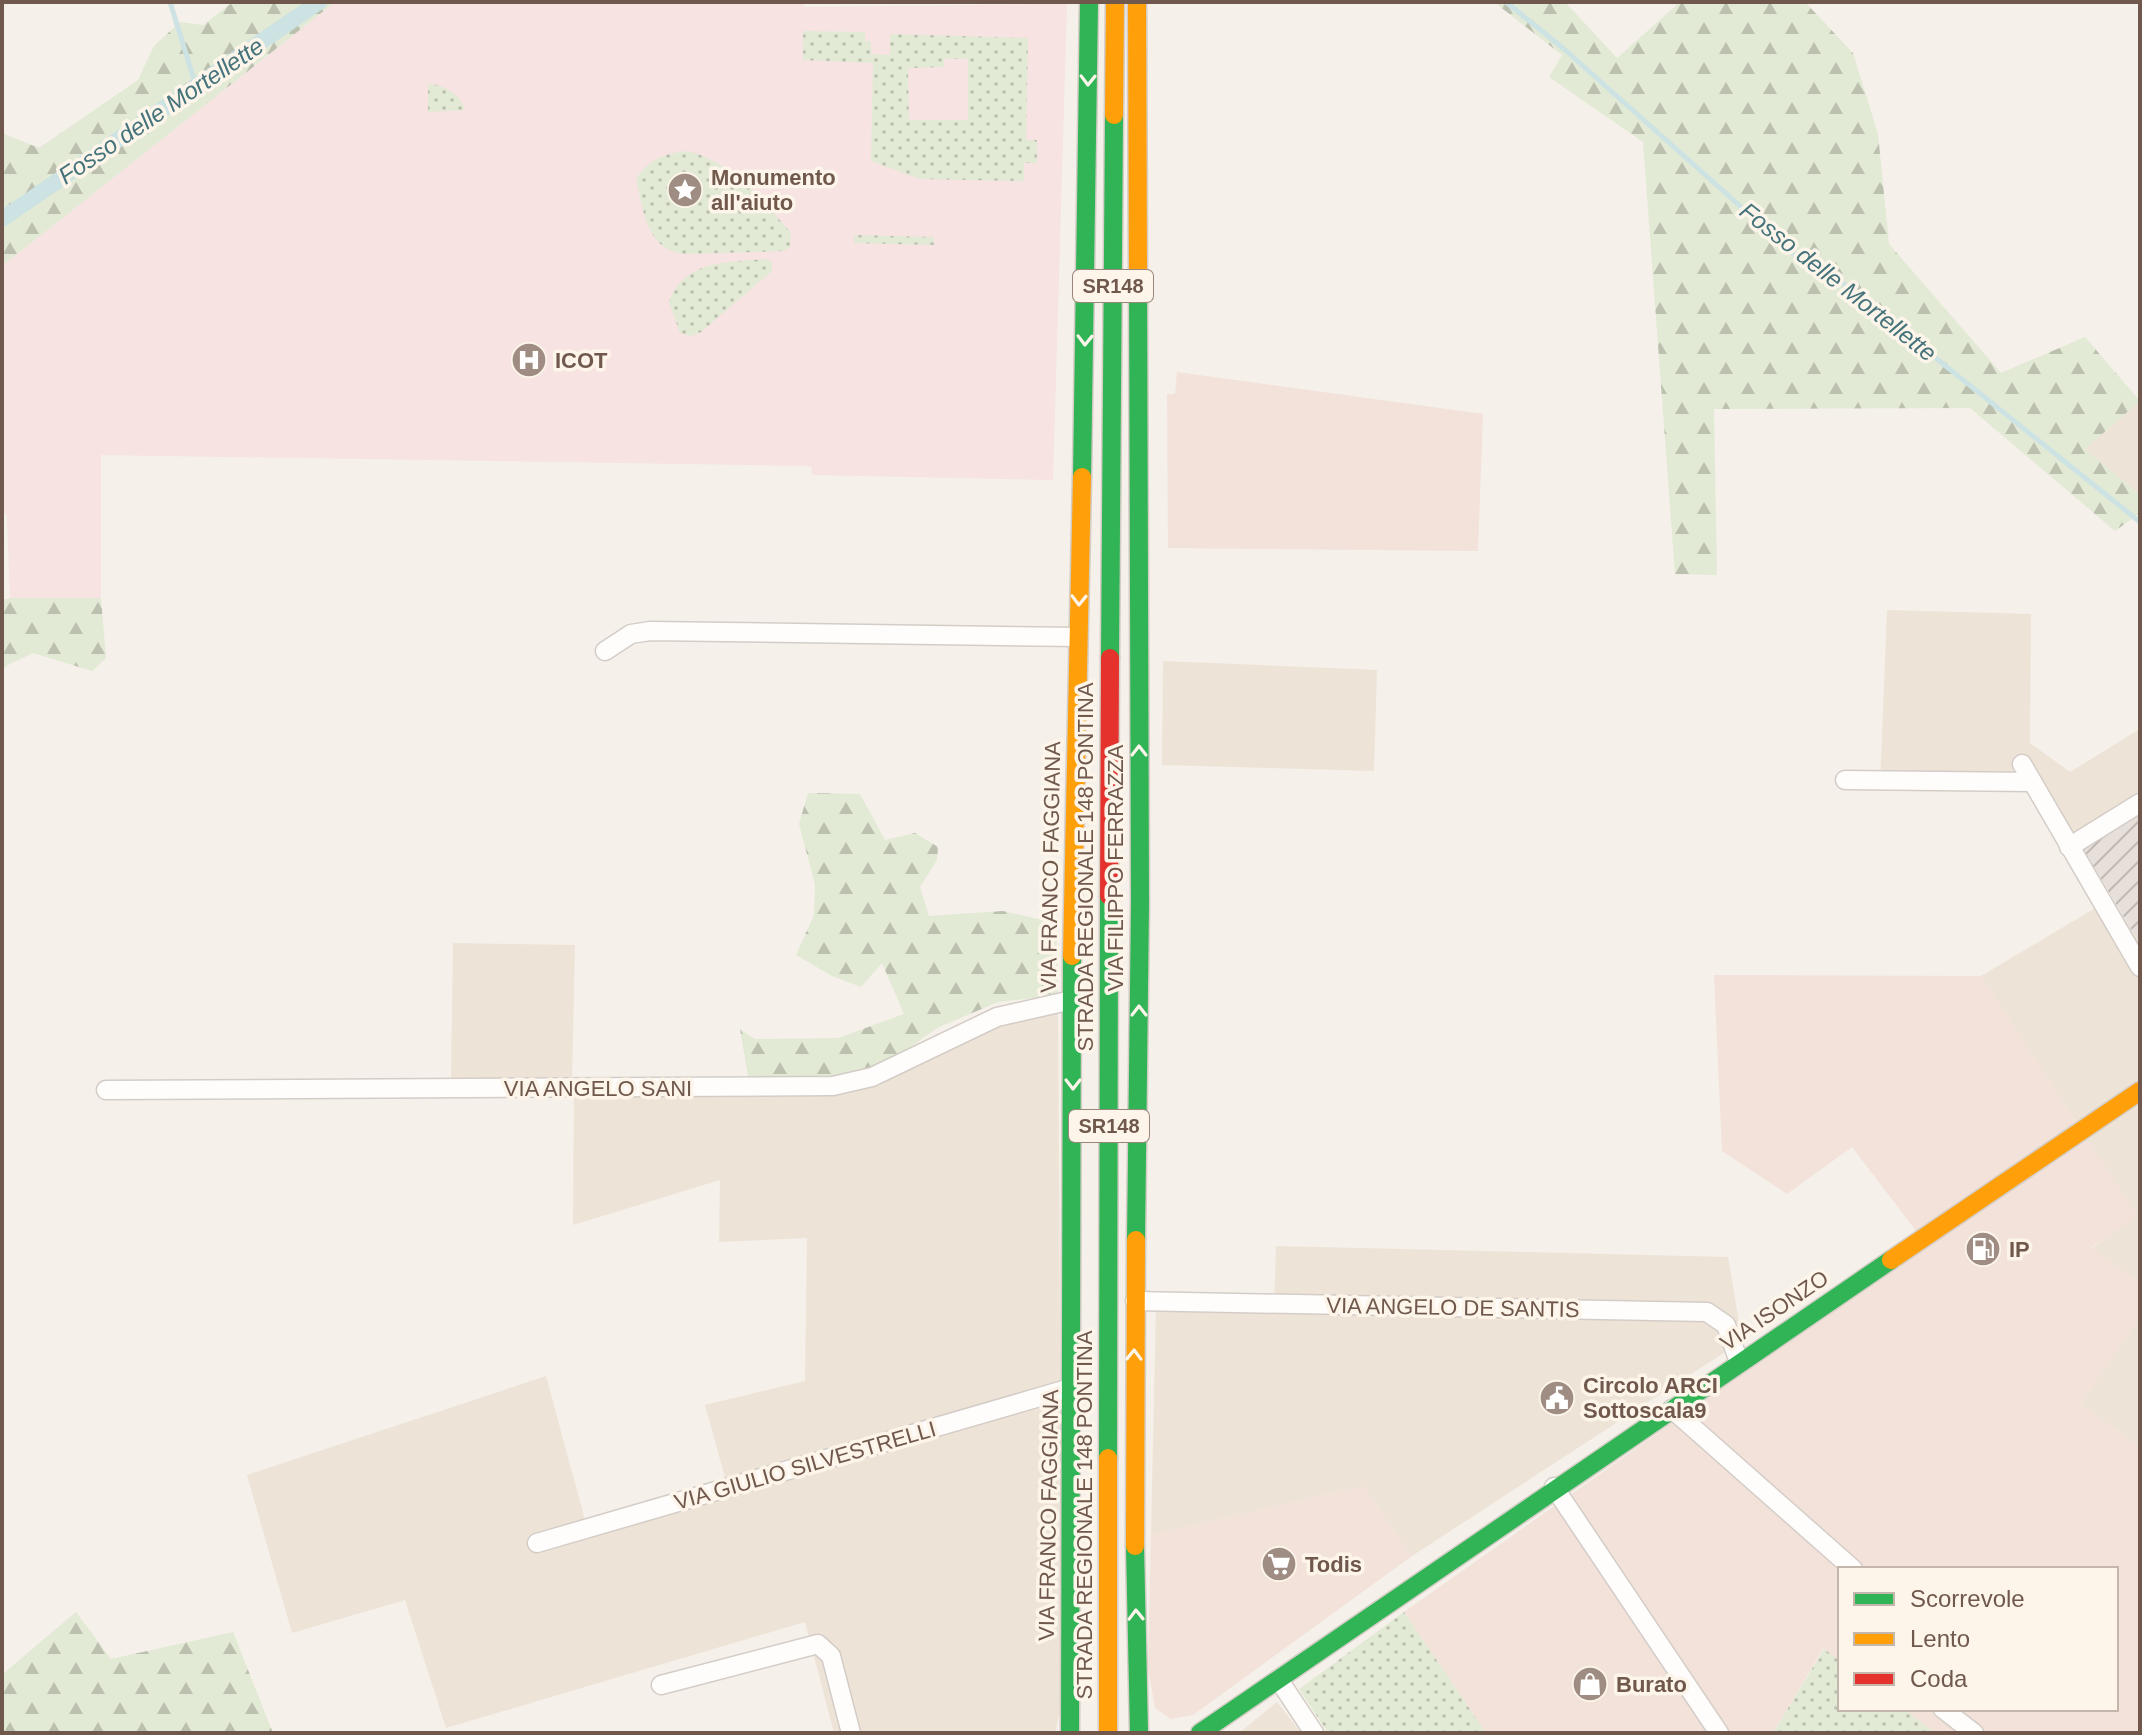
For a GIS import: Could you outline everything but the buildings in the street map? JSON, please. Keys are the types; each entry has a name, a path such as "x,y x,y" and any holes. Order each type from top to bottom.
{"street":[{"name":"VIA FRANCO FAGGIANA","path":"1068,1733 1074,1387 1072,1000 1089,2"},
{"name":"STRADA REGIONALE 148 PONTINA","path":"1108,1733 1110,570 1115,2"},
{"name":"VIA FILIPPO FERRAZZA","path":"1137,2 1140,904 1133,1453 1137,1693 1147,1731"},
{"path":"605,651 631,634 650,631 1078,637"},
{"path":"2022,764 2140,967"},
{"path":"1845,780 2032,782"},
{"path":"2069,847 2140,803"},
{"name":"VIA ANGELO SANI","path":"106,1090 833,1086 872,1077 997,1017 1072,1000"},
{"name":"VIA ISONZO","path":"1279,1680 1554,1487 2140,1091"},
{"name":"VIA ANGELO DE SANTIS","path":"1135,1301 1702,1311 1718,1316 1726,1325 1739,1362"},
{"name":"VIA GIULIO SILVESTRELLI","path":"537,1543 1074,1387"},
{"path":"1672,1409 1851,1567"},
{"path":"1554,1487 1719,1733"},
{"path":"661,1685 818,1644 831,1656 851,1733"},
{"path":"1198,1732 1279,1680"},
{"path":"1227,1733 1279,1680"},
{"path":"1279,1680 1314,1733"},
{"path":"1946,1711 1974,1733"}],"shaded area":[{"name":"ICOT","path":"335,2 803,2 804,7 1067,4 1053,480 812,475 811,466 101,455 101,598 10,598 7,515 2,512 2,266"},
{"path":"1177,372 1483,414 1478,551 1168,548 1167,394 1175,394"},
{"path":"2140,401 2140,495 2085,449"},
{"path":"1887,610 2031,614 2030,743 2070,772 2140,729 2140,793 2074,834 2048,789 1880,787"},
{"path":"1163,661 1377,670 1374,771 1162,765"},
{"path":"2140,793 2140,944 2074,834"},
{"path":"2112,898 2140,944 2140,1282 2091,1249 2137,1215 1981,976"},
{"path":"453,943 575,945 572,1081 451,1079"},
{"path":"1714,975 1981,976 2138,1216 2091,1248 2140,1282 2140,1317 2081,1404 2140,1447 2140,1733 1935,1733 1907,1711 2118,1711 2118,1567 1838,1567 1838,1660 1823,1649 1773,1733 1486,1733 1404,1612 1926,1244 1852,1147 1787,1194 1722,1151"},
{"path":"1058,1008 1062,1704 1055,1733 834,1733 805,1622 446,1728 405,1600 292,1633 247,1475 546,1376 586,1524 726,1481 705,1405 805,1381 807,1238 719,1242 720,1180 573,1225 574,1092 861,1090 992,1027"},
{"path":"1276,1246 1728,1257 1742,1341 1412,1556 1363,1486 1151,1535 1156,1308 1274,1310"},
{"path":"2140,1317 2140,1447 2081,1404"},
{"path":"1363,1486 1412,1556 1193,1715 1171,1719 1155,1708 1148,1668 1151,1535"},
{"path":"1277,1702 1301,1733 1239,1733"}],"green space":[{"path":"233,2 335,2 2,266 2,133 39,148 138,80 154,46 180,22 203,25"},
{"path":"1494,2 1565,2 1617,58 1680,2 1805,2 1853,53 1878,134 1889,244 2001,373 2085,337 2140,401 2085,449 2140,495 2140,513 2115,531 1970,408 1714,409 1717,575 1675,574 1643,142 1549,77 1562,55"},
{"path":"803,31 865,32 865,41 871,41 871,54 890,55 890,34 1028,38 1026,140 1037,140 1037,163 1024,163 1024,181 920,179 871,161 873,63 803,60","holes":["944,59 968,59 968,120 909,120 908,68 944,67"]},
{"path":"428,84 451,91 465,110 428,112"},
{"path":"687,151 718,163 745,183 791,233 790,247 784,251 688,254 663,246 649,228 636,179 657,159"},
{"path":"854,235 934,237 934,245 854,243"},
{"path":"767,259 772,263 772,271 701,332 691,336 680,333 669,302 685,278 709,266"},
{"path":"101,598 106,658 92,671 33,653 6,666 2,672 2,600"},
{"path":"808,793 860,794 885,840 915,833 938,847 937,860 920,887 929,916 1003,911 1056,923 1058,995 998,1002 937,1028 885,1065 851,1075 749,1082 740,1029 755,1039 838,1038 904,1014 882,963 861,987 832,976 796,955 814,915 815,884 799,824"},
{"path":"76,1612 111,1659 233,1632 273,1733 2,1733 2,1670 4,1673"},
{"path":"1404,1612 1486,1733 1328,1733 1299,1689"},
{"path":"1824,1649 1838,1660 1838,1711 1907,1711 1935,1733 1773,1733"}],"waterway":[{"path":"170,2 196,86"},
{"name":"Fosso delle Mortellette","path":"2,219 319,2"},
{"name":"Fosso delle Mortellette","path":"1506,2 1564,49 1794,254 1841,282 2140,522"}],"traffic: fast":[{"path":"1082,477 1089,2"},
{"path":"1110,658 1114,115"},
{"path":"1136,1240 1140,904 1138,275"},
{"path":"1108,1458 1109,896"},
{"path":"1070,1733 1072,956"},
{"path":"1200,1733 1891,1260"},
{"path":"1135,1546 1139,1733"}],"traffic: slow":[{"path":"1114,115 1115,2"},
{"path":"1137,2 1138,275"},
{"path":"1072,956 1082,477"},
{"path":"1891,1260 2140,1091"},
{"path":"1135,1546 1136,1240"},
{"path":"1108,1458 1108,1733"}],"traffic: jam":[{"path":"1109,896 1110,658"}],"place":[{"name":"Monumento all'aiuto","path":"685,190"},
{"name":"ICOT","path":"529,360"},
{"name":"IP","path":"1983,1249"},
{"name":"Circolo ARCI Sottoscala9","path":"1557,1398"},
{"name":"Todis","path":"1279,1564"},
{"name":"Burato","path":"1590,1684"}]}
